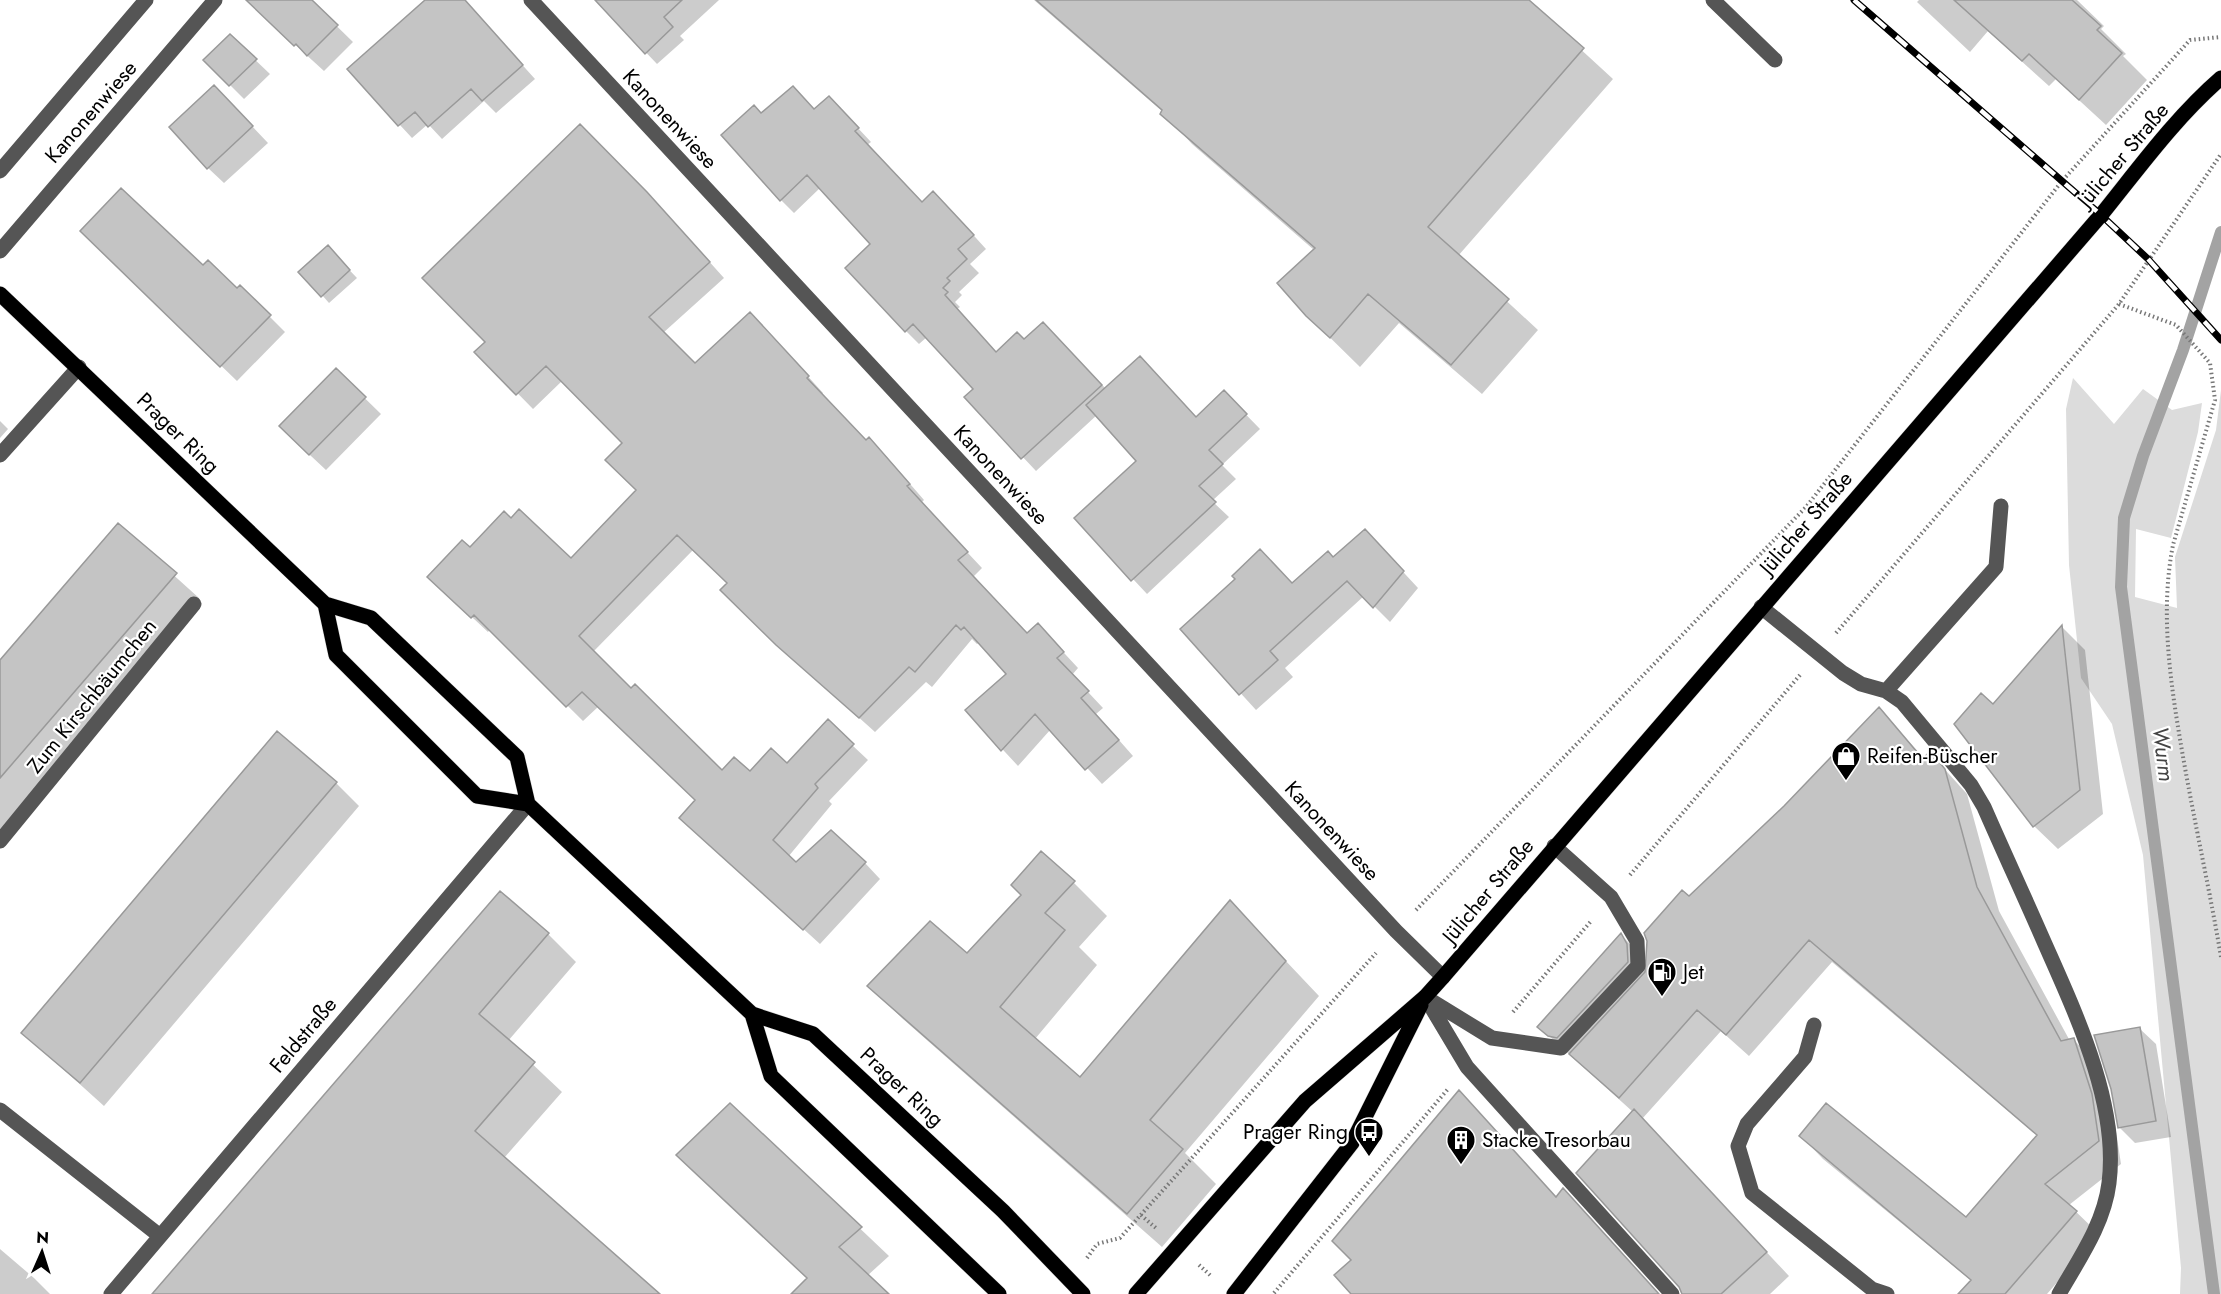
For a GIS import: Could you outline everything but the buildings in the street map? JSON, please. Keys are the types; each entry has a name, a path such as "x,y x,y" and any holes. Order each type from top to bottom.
{"main road":[{"name":"Jülicher Straße","path":"1136,1294 1305,1101 1425,997 1443,977 2101,215 2173,127 2221,78"},
{"name":"Prager Ring","path":"0,294 325,604 371,618 517,757 528,804 752,1014 813,1034 1003,1211 1083,1294"},
{"path":"325,604 336,655 477,796 528,804"},
{"name":"Jülicher Straße","path":"1233,1294 1352,1143 1425,997"},
{"name":"Prager Ring","path":"752,1014 771,1076 999,1294"}],"street":[{"path":"0,171 146,0"},
{"name":"Kanonenwiese","path":"0,251 215,0"},
{"name":"Kanonenwiese","path":"531,0 1396,931 1443,977"},
{"path":"1713,0 1775,60"},
{"path":"0,455 79,367"},
{"path":"1886,691 1996,567 2001,506"},
{"name":"Zum Kirschbäumchen","path":"0,842 194,604"},
{"path":"1761,607 1861,684 1886,691 1902,702 1971,785 1984,807 2086,1036 2108,1131 2111,1155 2109,1185 2099,1225 2059,1294"},
{"name":"Feldstraße","path":"111,1294 528,804"},
{"path":"1425,997 1492,1038 1561,1047 1638,966 1637,941 1611,897 1554,846"},
{"path":"1425,997 1467,1067 1672,1294"},
{"path":"1814,1024 1805,1057 1747,1124 1738,1146 1752,1193 1872,1289 1887,1294"},
{"path":"0,1110 160,1236"}],"path":[{"path":"1070,1281 1097,1244 1120,1238 1396,931 1806,507 2062,181 2190,40 2221,37"},
{"path":"1492,1038 1818,653 2119,304 2221,154"},
{"path":"2119,304 2176,325 2207,357 2216,400 2173,545 2168,568 2167,607 2173,699 2221,957"},
{"path":"1274,1294 1467,1067"}],"shaded area":[{"path":"2073,378 2114,424 2143,389 2172,410 2202,403 2198,432 2171,538 2136,529 2135,597 2177,608 2175,557 2216,430 2221,390 2221,1294 2180,1294 2181,1268 2143,855 2112,724 2081,678 2069,565 2066,409"}],"waterway":[{"name":"Wurm","path":"2214,1294 2121,587 2124,518 2143,456 2183,350 2221,232"}],"railway":[{"path":"1854,0 2101,215 2148,259 2221,340"}],"place":[{"name":"Reifen-Büscher","path":"1846,782"},
{"name":"Jet","path":"1662,998"},
{"name":"Prager Ring","path":"1369,1158"},
{"name":"Stacke Tresorbau","path":"1461,1166"}]}
